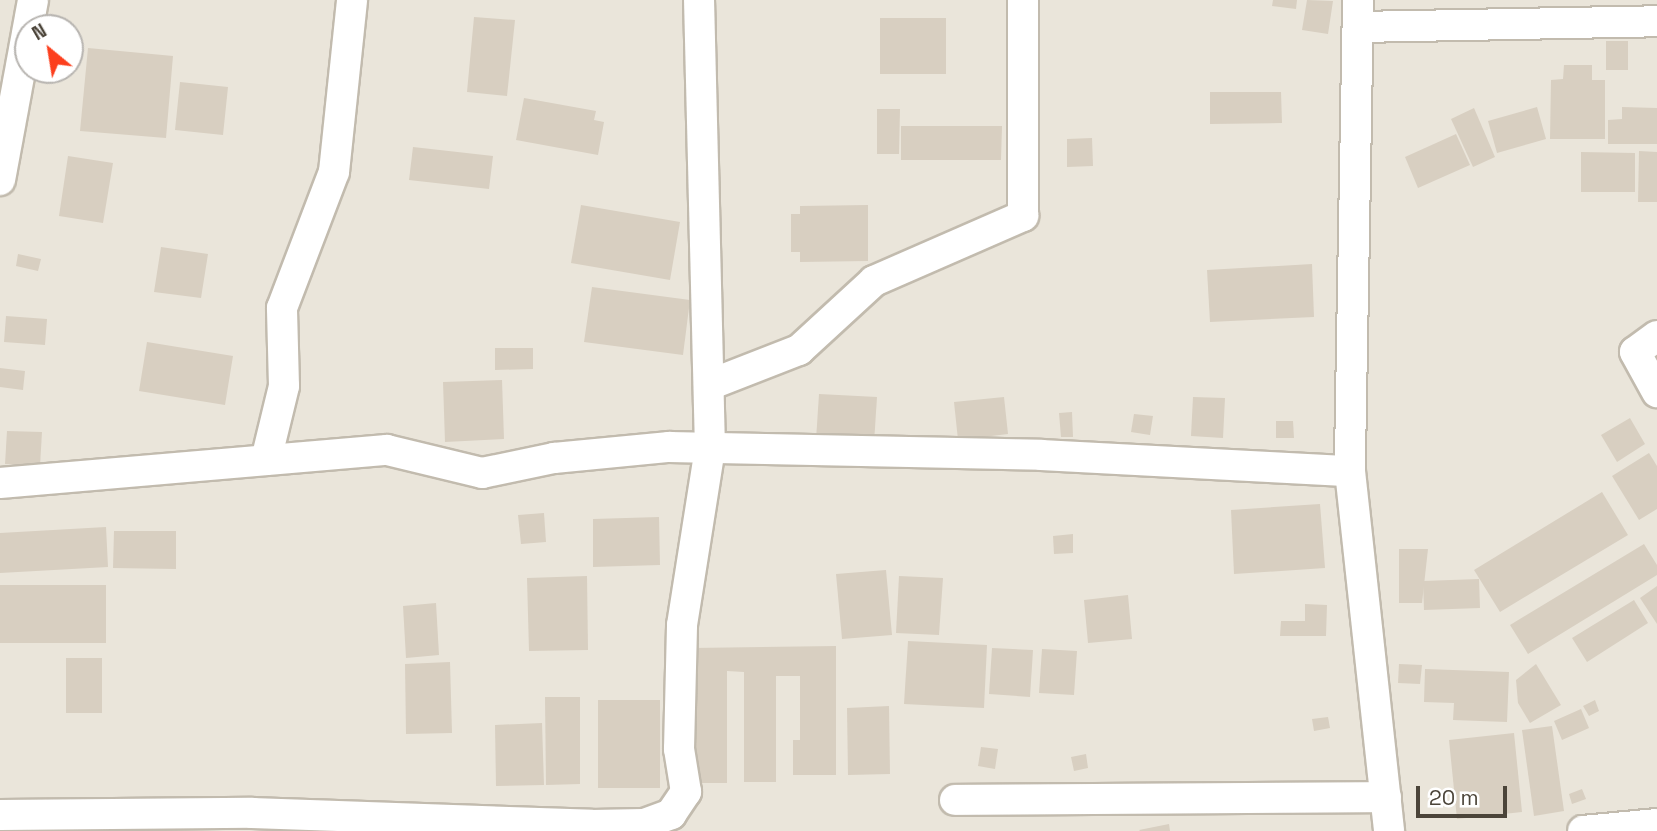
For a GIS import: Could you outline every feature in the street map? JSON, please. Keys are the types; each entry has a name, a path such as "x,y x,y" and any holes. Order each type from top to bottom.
{"street":[{"path":"0,180 33,0"},
{"path":"266,460 284,386 282,308 334,172 352,0"},
{"path":"0,815 252,813 428,825 592,825 644,824 671,814 686,792 679,749 682,625 710,449 699,0"},
{"path":"709,385 799,350 874,281 1023,216 1023,0"},
{"path":"1389,831 1350,471 1358,13 1657,21"},
{"path":"1657,336 1635,352 1657,392"},
{"path":"0,482 387,450 482,473 554,458 669,447 1041,455 1350,471"},
{"path":"955,800 1386,797"},
{"path":"1583,831 1657,824"}],"shaded area":[{"path":"0,0 1657,0 1657,831 0,831"}],"building":[{"path":"1273,0 1297,0 1296,9 1272,6"},
{"path":"1307,0 1333,1 1328,34 1302,30"},
{"path":"474,17 515,20 507,96 467,92"},
{"path":"880,18 946,18 946,74 880,74"},
{"path":"1606,41 1628,41 1628,70 1606,70"},
{"path":"88,48 173,56 166,138 80,131"},
{"path":"1564,65 1592,65 1592,80 1605,80 1605,139 1550,139 1551,80 1563,79"},
{"path":"180,82 228,87 223,135 175,130"},
{"path":"1210,92 1281,92 1282,123 1210,124"},
{"path":"524,98 596,111 594,120 604,122 598,155 516,140"},
{"path":"1537,107 1546,139 1497,153 1488,121"},
{"path":"1622,107 1657,108 1657,144 1608,144 1608,120 1622,119"},
{"path":"1474,108 1495,157 1473,167 1451,119"},
{"path":"877,109 900,109 899,154 877,154"},
{"path":"901,126 1002,126 1001,160 901,160"},
{"path":"1456,134 1470,165 1418,188 1405,157"},
{"path":"1092,138 1093,166 1067,167 1067,139"},
{"path":"413,147 493,156 489,189 409,180"},
{"path":"1639,151 1657,152 1657,202 1638,202"},
{"path":"1581,152 1635,153 1635,192 1581,192"},
{"path":"68,156 113,163 103,223 59,216"},
{"path":"581,205 680,222 670,280 571,263"},
{"path":"868,205 868,261 800,262 800,252 791,252 791,214 800,214 800,206"},
{"path":"161,247 208,254 201,298 154,292"},
{"path":"18,254 41,259 38,271 16,266"},
{"path":"1312,264 1314,317 1210,322 1207,270"},
{"path":"592,287 690,300 683,355 584,342"},
{"path":"6,316 47,319 45,345 4,342"},
{"path":"147,342 233,356 225,405 139,391"},
{"path":"495,348 533,348 533,369 495,370"},
{"path":"0,368 25,371 23,390 0,387"},
{"path":"502,380 504,439 445,442 443,382"},
{"path":"819,394 877,397 874,443 816,440"},
{"path":"1004,397 1008,434 958,440 954,402"},
{"path":"1193,397 1225,398 1223,438 1191,436"},
{"path":"1072,412 1073,437 1061,437 1059,413"},
{"path":"1134,414 1153,416 1150,435 1131,432"},
{"path":"1630,418 1645,444 1617,462 1601,435"},
{"path":"1276,421 1293,421 1294,438 1276,438"},
{"path":"7,431 42,432 40,466 5,464"},
{"path":"1649,453 1657,466 1657,509 1639,520 1612,476"},
{"path":"1602,492 1628,535 1500,612 1474,570"},
{"path":"1320,504 1325,568 1234,574 1231,510"},
{"path":"544,513 546,542 521,544 518,515"},
{"path":"659,517 660,565 593,567 593,519"},
{"path":"106,527 108,567 0,573 0,533"},
{"path":"114,531 176,531 176,569 113,568"},
{"path":"1073,534 1073,553 1054,554 1053,536"},
{"path":"1644,544 1657,565 1657,575 1528,654 1510,625"},
{"path":"1399,549 1428,549 1422,603 1399,603"},
{"path":"886,570 892,635 842,639 836,574"},
{"path":"587,576 588,650 529,651 527,578"},
{"path":"899,576 943,578 939,635 896,633"},
{"path":"1479,579 1480,608 1424,610 1423,581"},
{"path":"0,585 106,585 106,643 0,643"},
{"path":"1657,586 1657,624 1640,598"},
{"path":"1128,595 1132,639 1088,643 1084,600"},
{"path":"1634,600 1648,623 1587,662 1572,638"},
{"path":"436,603 439,655 406,658 403,606"},
{"path":"1305,604 1327,605 1326,636 1280,636 1281,621 1305,621"},
{"path":"908,641 987,645 984,708 904,704"},
{"path":"836,646 836,775 793,775 793,740 800,740 800,676 776,676 776,782 744,782 744,672 727,671 727,783 691,783 692,648"},
{"path":"992,648 1033,650 1030,697 989,694"},
{"path":"1042,649 1077,651 1074,695 1039,693"},
{"path":"66,658 102,658 102,713 66,713"},
{"path":"450,662 452,733 406,734 405,664"},
{"path":"1399,664 1422,665 1420,684 1398,683"},
{"path":"1536,664 1561,705 1530,723 1518,703 1516,680"},
{"path":"1425,669 1509,672 1507,722 1453,720 1454,703 1424,702"},
{"path":"545,697 580,697 580,784 546,785"},
{"path":"598,700 660,700 660,788 598,788"},
{"path":"1595,700 1599,711 1589,716 1583,706"},
{"path":"889,706 890,774 848,775 847,708"},
{"path":"1581,709 1589,728 1562,740 1554,721"},
{"path":"1328,717 1330,728 1314,731 1312,719"},
{"path":"542,723 544,785 496,786 495,725"},
{"path":"1552,726 1564,811 1534,816 1522,730"},
{"path":"1514,733 1522,812 1457,819 1449,740"},
{"path":"981,747 998,749 995,769 978,766"},
{"path":"1086,754 1088,768 1074,771 1071,757"},
{"path":"1582,789 1586,799 1572,804 1569,794"},
{"path":"1169,824 1170,831 1139,830"}]}
